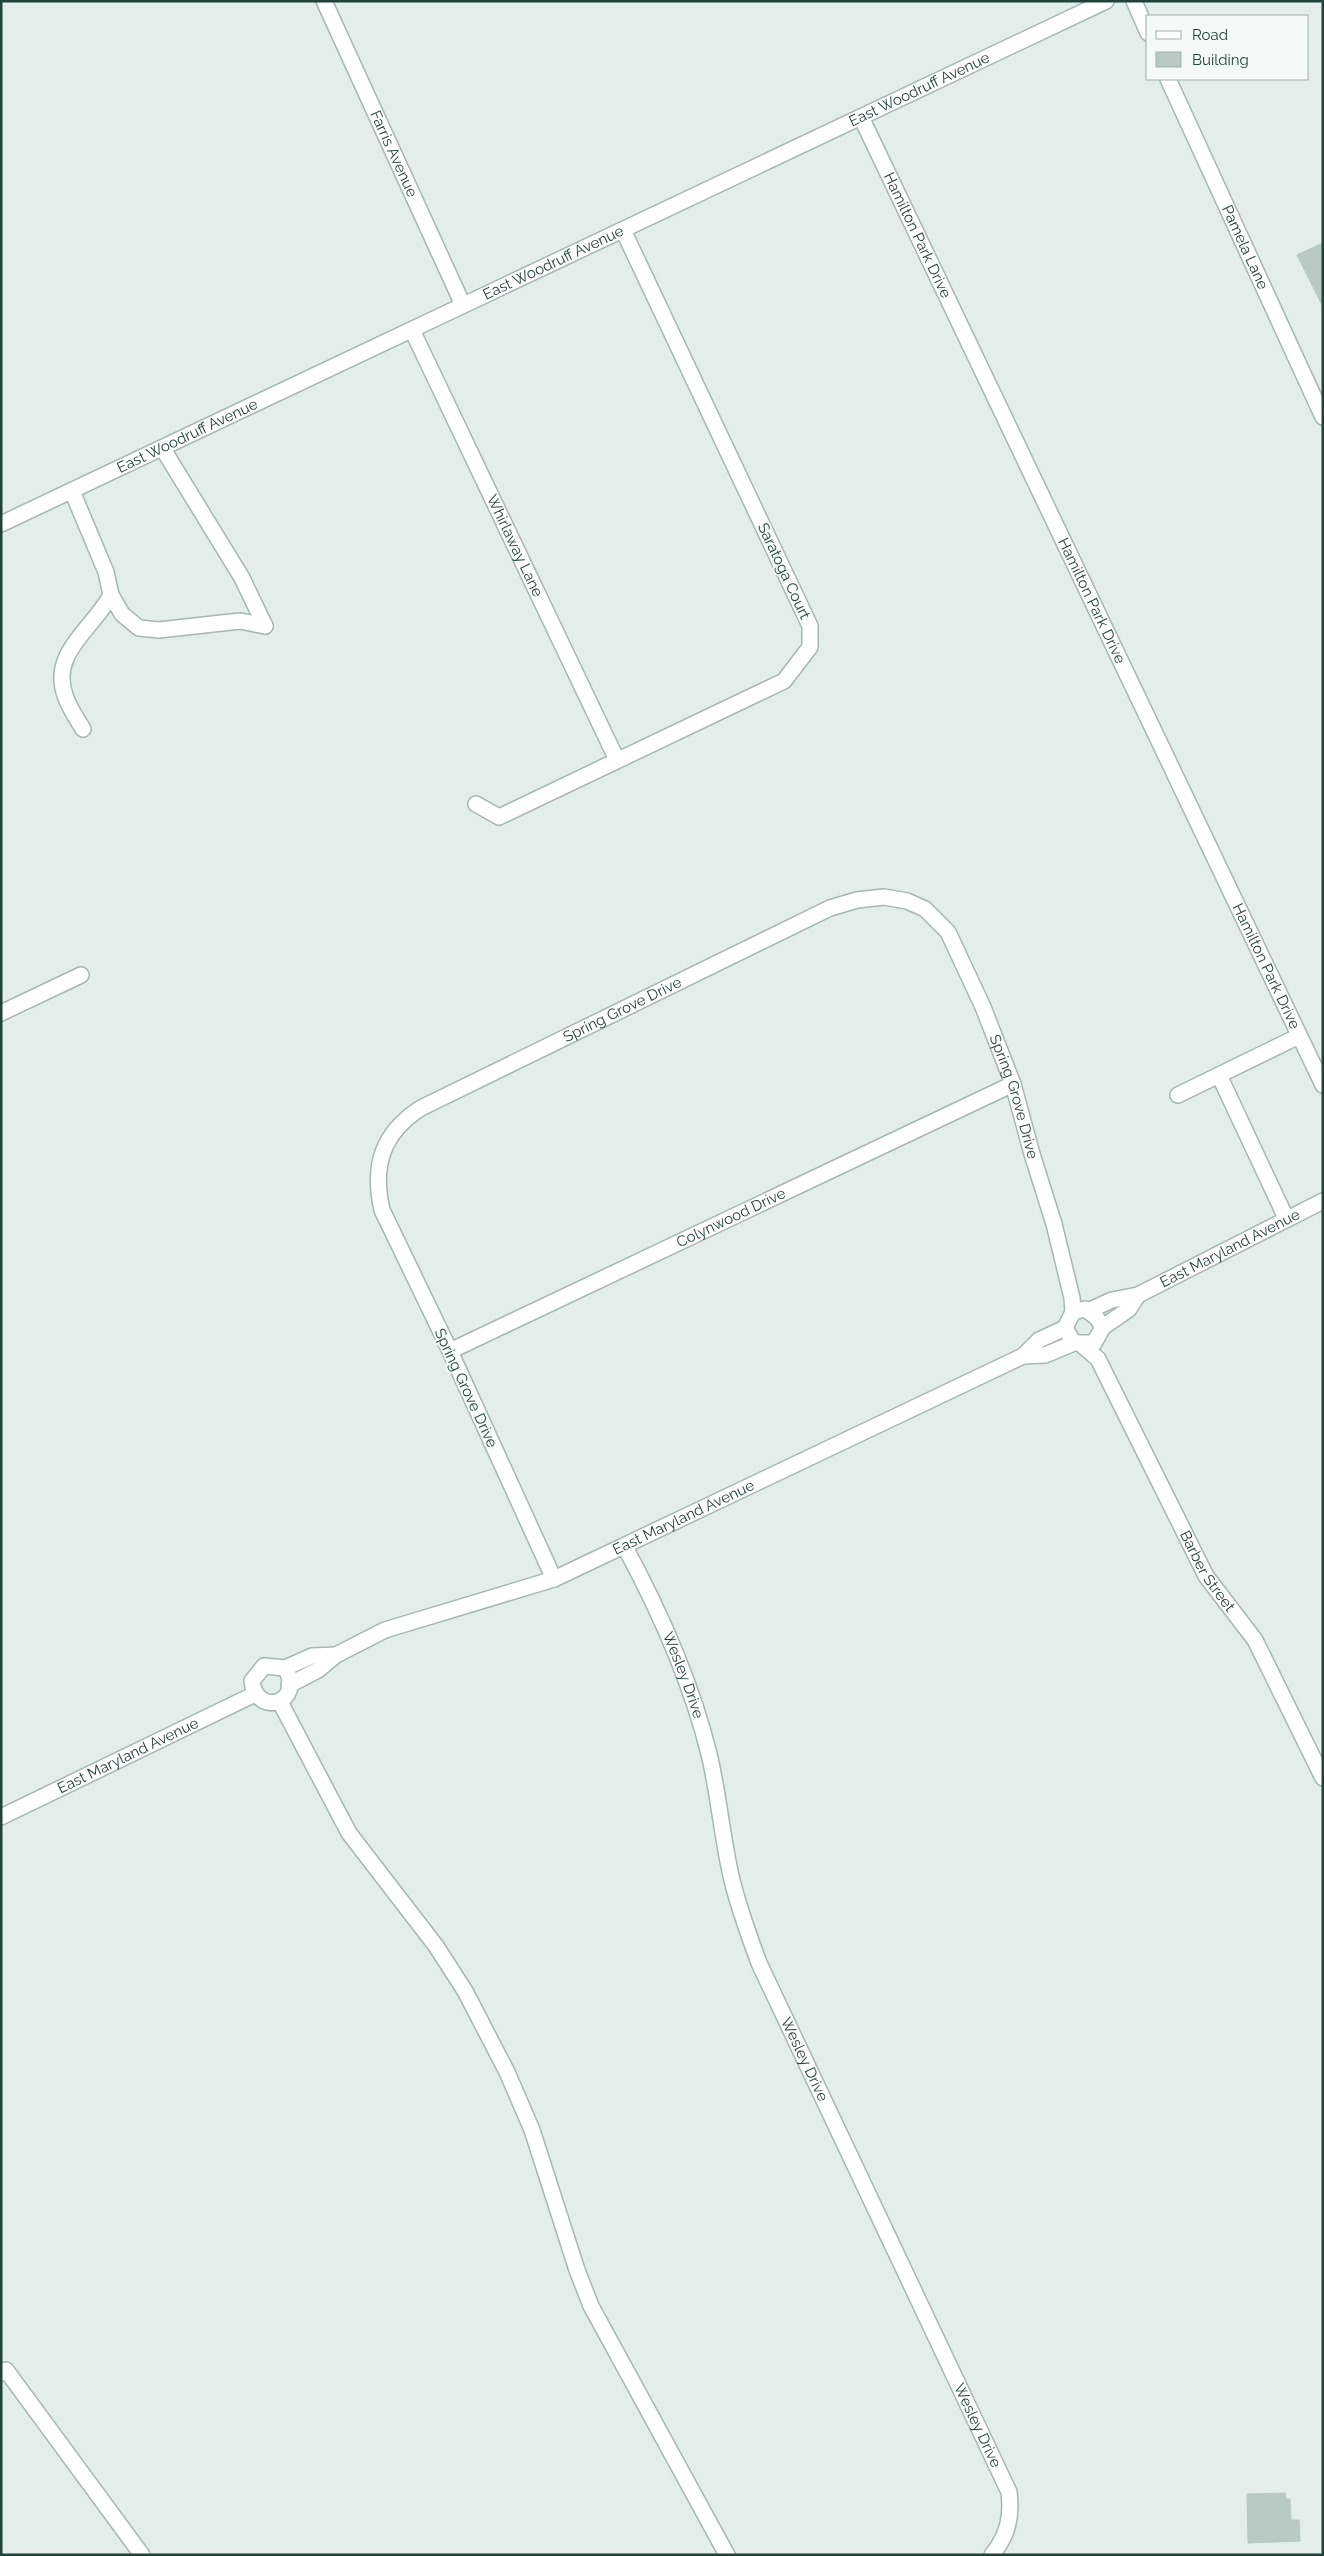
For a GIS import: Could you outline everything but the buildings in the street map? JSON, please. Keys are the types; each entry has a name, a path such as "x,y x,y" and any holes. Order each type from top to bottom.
{"street":[{"name":"Farris Avenue","path":"324,1 463,306"},
{"name":"East Woodruff Avenue","path":"1,524 163,449 1106,1"},
{"path":"1134,1 1146,28"},
{"name":"Pamela Lane","path":"1168,80 1323,416"},
{"name":"Hamilton Park Drive","path":"861,117 1323,1085"},
{"name":"Saratoga Court","path":"476,804 499,817 784,681 810,647 810,626 623,230"},
{"name":"Whirlaway Lane","path":"412,330 617,760"},
{"path":"72,491 106,572 111,595 122,614 139,628 159,630 240,621 265,626 242,578 163,449"},
{"path":"83,729 65,698 61,673 65,657 75,640 104,608 111,595"},
{"name":"Spring Grove Drive","path":"554,1579 450,1351 382,1210 377,1188 378,1166 385,1145 398,1127 421,1108 830,908 857,900 884,897 906,901 925,909 940,921 948,932 983,1007 1013,1084 1032,1154 1079,1308"},
{"path":"1,1013 81,975"},
{"path":"1178,1095 1299,1036"},
{"path":"1219,1074 1286,1218"},
{"name":"Colynwood Drive","path":"450,1351 1013,1084"},
{"name":"East Maryland Avenue","path":"1079,1308 1138,1295 1286,1218 1323,1201"},
{"name":"East Maryland Avenue","path":"1023,1356 1045,1355 1078,1344 1094,1343 1101,1332 1130,1309 1138,1295"},
{"path":"1078,1344 1065,1328 1079,1308 1096,1317 1101,1332"},
{"name":"East Maryland Avenue","path":"289,1685 318,1670 336,1655 385,1630 554,1579 625,1547 1023,1356 1039,1340 1065,1328"},
{"name":"Barber Street","path":"1098,1358 1101,1332"},
{"name":"Barber Street","path":"1078,1344 1098,1358 1206,1576 1255,1640 1323,1778"},
{"name":"Wesley Drive","path":"625,1547 672,1644 694,1701 709,1755 732,1880 741,1914 760,1963 1009,2492 1011,2512 1007,2532 992,2555"},
{"name":"East Maryland Avenue","path":"1,1817 255,1694 252,1681 264,1666 285,1668 312,1656 336,1655"},
{"path":"255,1694 262,1700 272,1703 280,1702 284,1699 290,1677 285,1668"},
{"path":"280,1702 349,1833 436,1946 465,1991 495,2048 532,2130 577,2270 591,2306 727,2555"},
{"path":"1,2373 6,2370 142,2555"}]}
